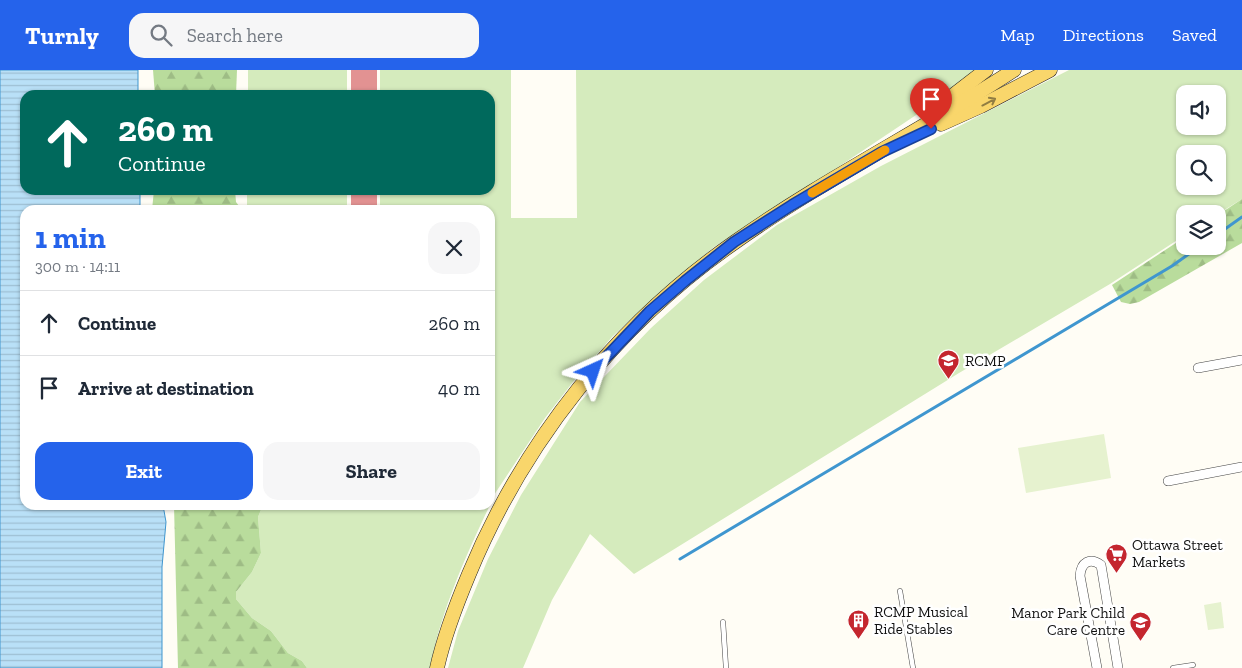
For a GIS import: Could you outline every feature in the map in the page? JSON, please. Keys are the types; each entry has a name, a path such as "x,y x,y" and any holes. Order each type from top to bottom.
{"main road":[{"path":"882,152 986,70"},
{"path":"437,668 457,604 483,542 522,468 564,407 593,371 650,311 717,255 792,205 1014,70"},
{"path":"882,152 981,106 1050,70"}],"street":[{"path":"1198,368 1242,360"},
{"path":"1168,481 1242,467"},
{"path":"1098,668 1080,576 1083,565 1090,560 1096,561 1101,565 1118,668"}],"lane":[{"path":"900,591 913,668"},
{"path":"723,622 726,668"},
{"path":"1173,668 1193,665"}],"green space":[{"path":"153,70 237,70 236,90 155,90"},
{"path":"248,70 347,70 347,90 248,90"},
{"path":"380,70 511,70 511,218 577,218 576,70 979,70 943,97 789,200 714,247 646,305 612,337 573,382 545,418 495,493 495,205 380,205 380,195 495,195 495,90 380,90"},
{"path":"1069,70 1242,70 1242,199 1226,209 1226,205 1176,205 1176,241 1110,284 959,373 634,574 590,534 552,600 523,668 448,668 458,631 488,559 521,495 580,402 651,328 704,280 777,225 881,166"},
{"path":"154,195 235,195 238,205 152,205"},
{"path":"247,195 347,195 347,205 247,205"},
{"path":"1242,199 1242,243 1226,252 1226,210"},
{"path":"1176,243 1176,255 1221,255 1139,302 1130,304 1121,302 1112,285"},
{"path":"1104,434 1111,478 1026,493 1018,448"},
{"path":"174,510 261,510 258,517 261,553 252,572 236,592 236,599 252,618 271,631 288,653 302,661 307,668 178,668"},
{"path":"261,510 488,510 447,605 430,668 307,668 302,661 288,653 271,631 252,618 236,599 236,592 252,572 261,553 258,517"},
{"path":"1221,602 1224,628 1208,630 1204,605"}],"water":[{"path":"0,70 138,70 138,90 20,90 20,195 140,195 140,205 20,205 20,510 164,510 166,522 162,567 162,668 0,668"}],"waterway":[{"path":"1226,228 1242,217"},
{"path":"680,559 1172,266 1187,255"}],"taxiway":[{"path":"364,70 364,90"},
{"path":"364,195 364,205"}],"slow traffic":[{"path":"812,193 885,150"}],"place":[{"name":"RCMP","path":"949,380"},
{"name":"Ottawa Street Markets","path":"1116,573"},
{"name":"RCMP Musical Ride Stables","path":"858,640"},
{"name":"Manor Park Child Care Centre","path":"1141,641"}],"route":[{"path":"593,371 650,311 734,242 882,152 931,129"}]}
